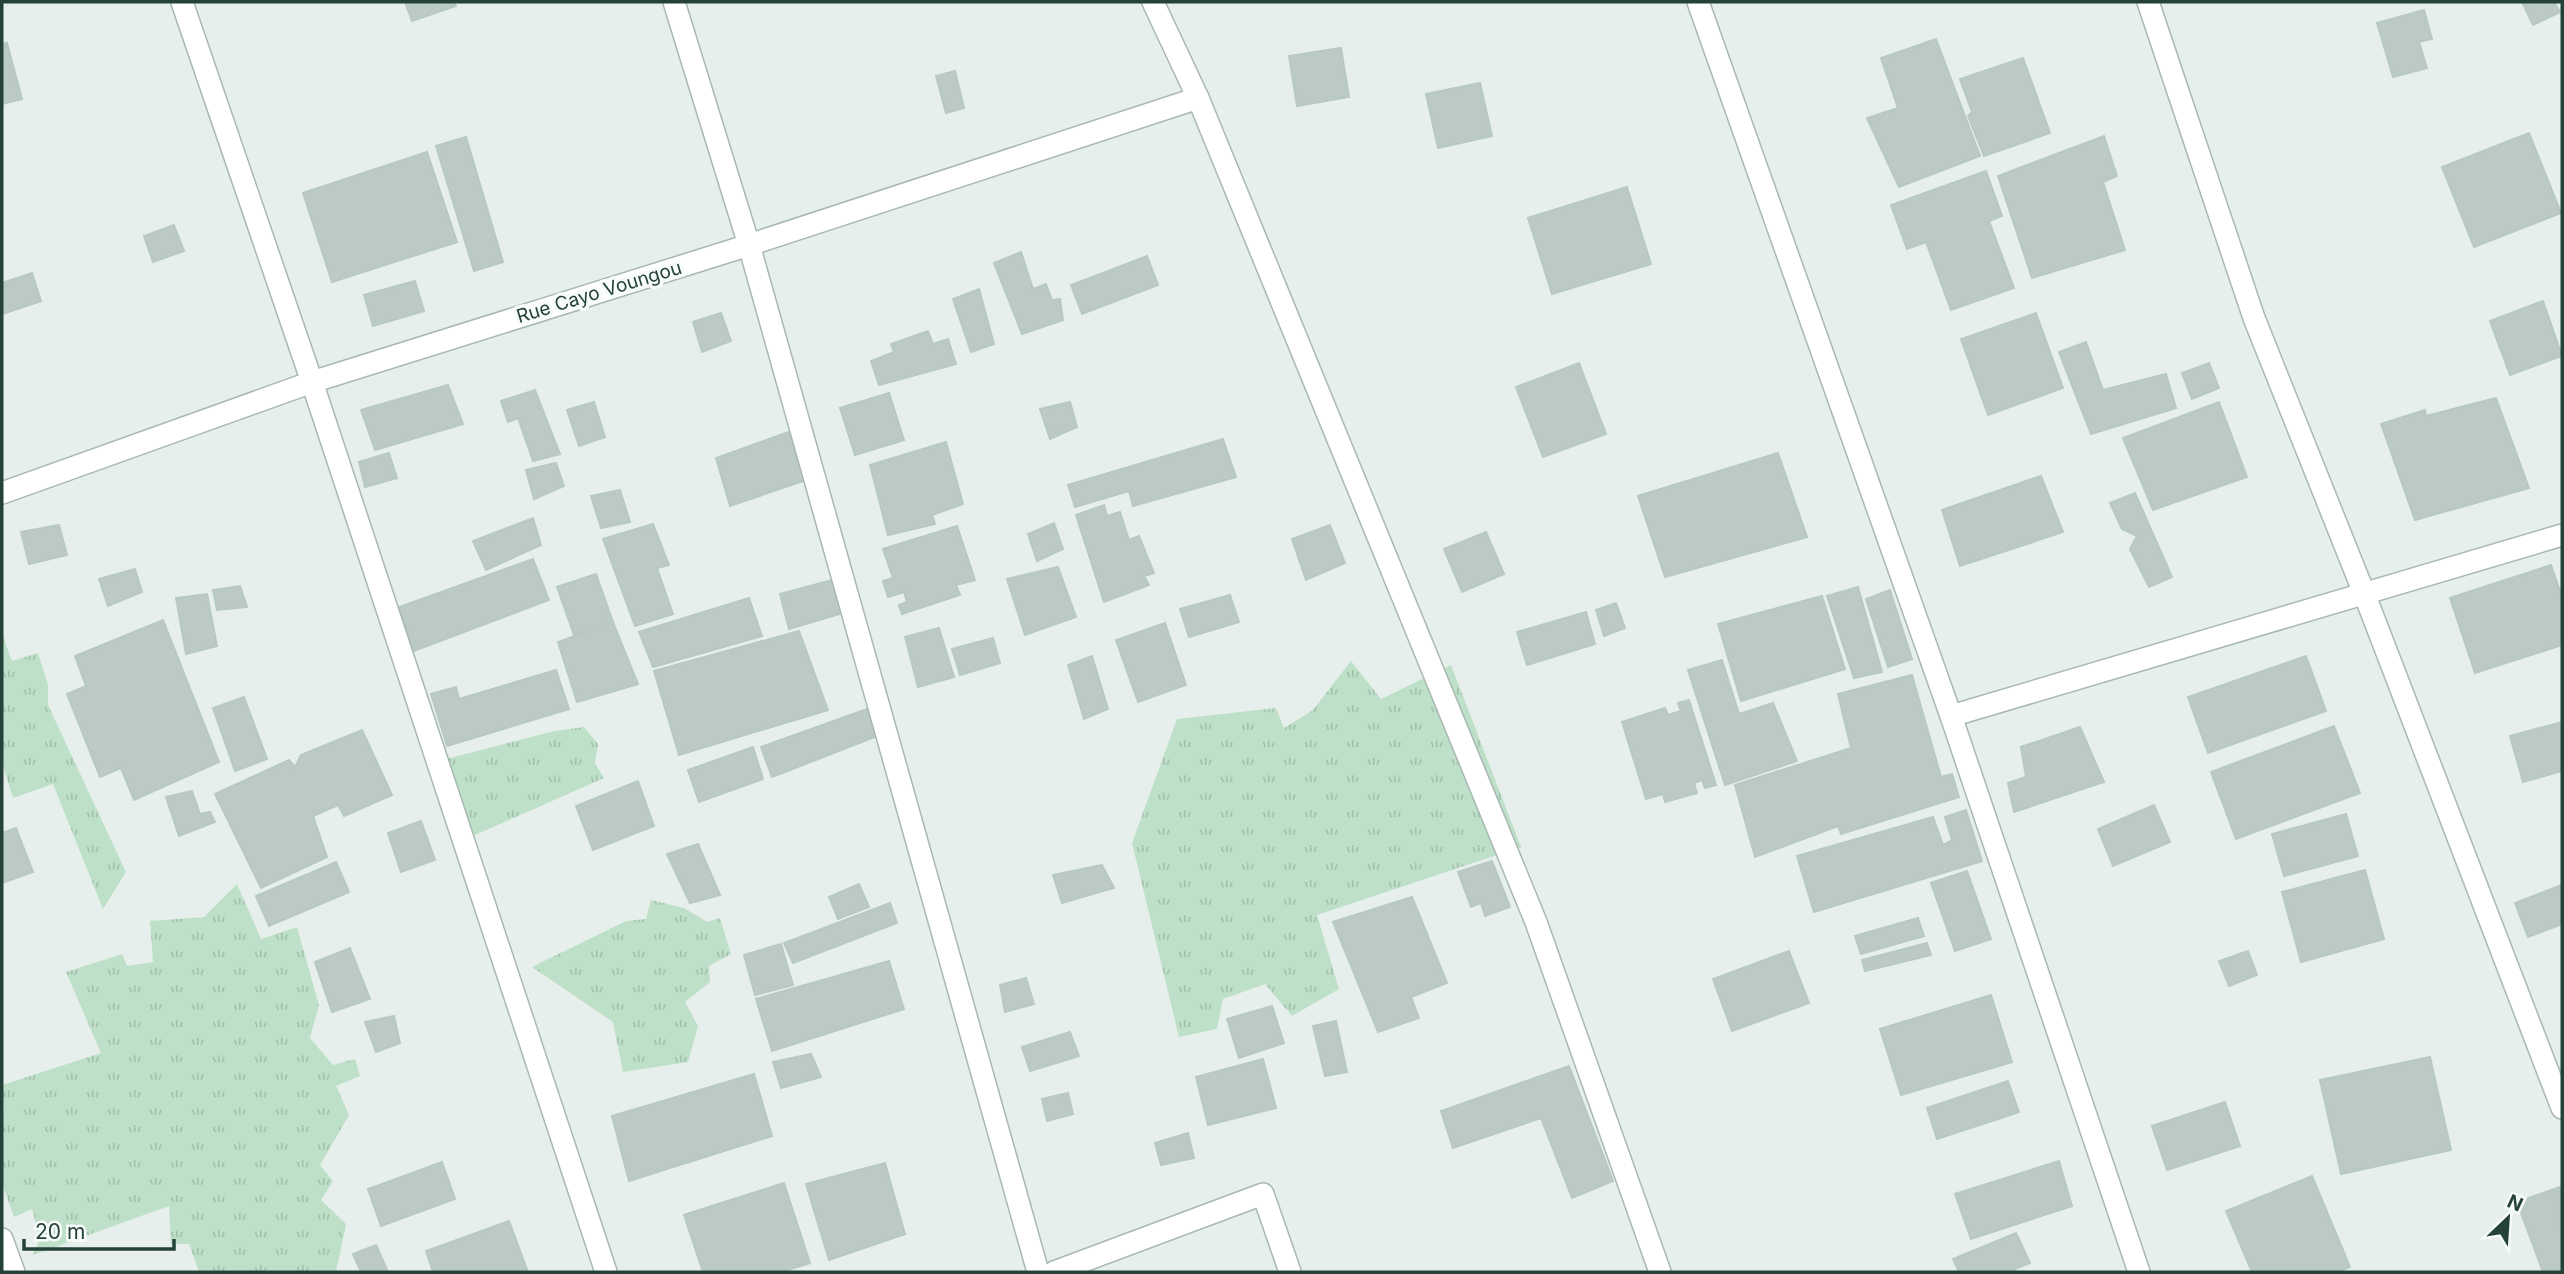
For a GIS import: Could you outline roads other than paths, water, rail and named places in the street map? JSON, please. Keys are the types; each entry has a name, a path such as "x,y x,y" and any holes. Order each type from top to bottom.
{"street":[{"path":"181,2 312,382 606,1272"},
{"path":"674,2 749,245 1038,1272"},
{"path":"1153,2 1198,98 1536,922 1660,1272"},
{"path":"1698,2 1951,716 2139,1272"},
{"path":"2148,2 2254,318 2364,593 2562,1108"},
{"name":"Rue Cayo Voungou","path":"2,493 312,382 749,245 1198,98"},
{"path":"1951,716 2562,535"},
{"path":"1054,1272 1263,1194 1290,1272"},
{"path":"2,1239 14,1272"}]}
